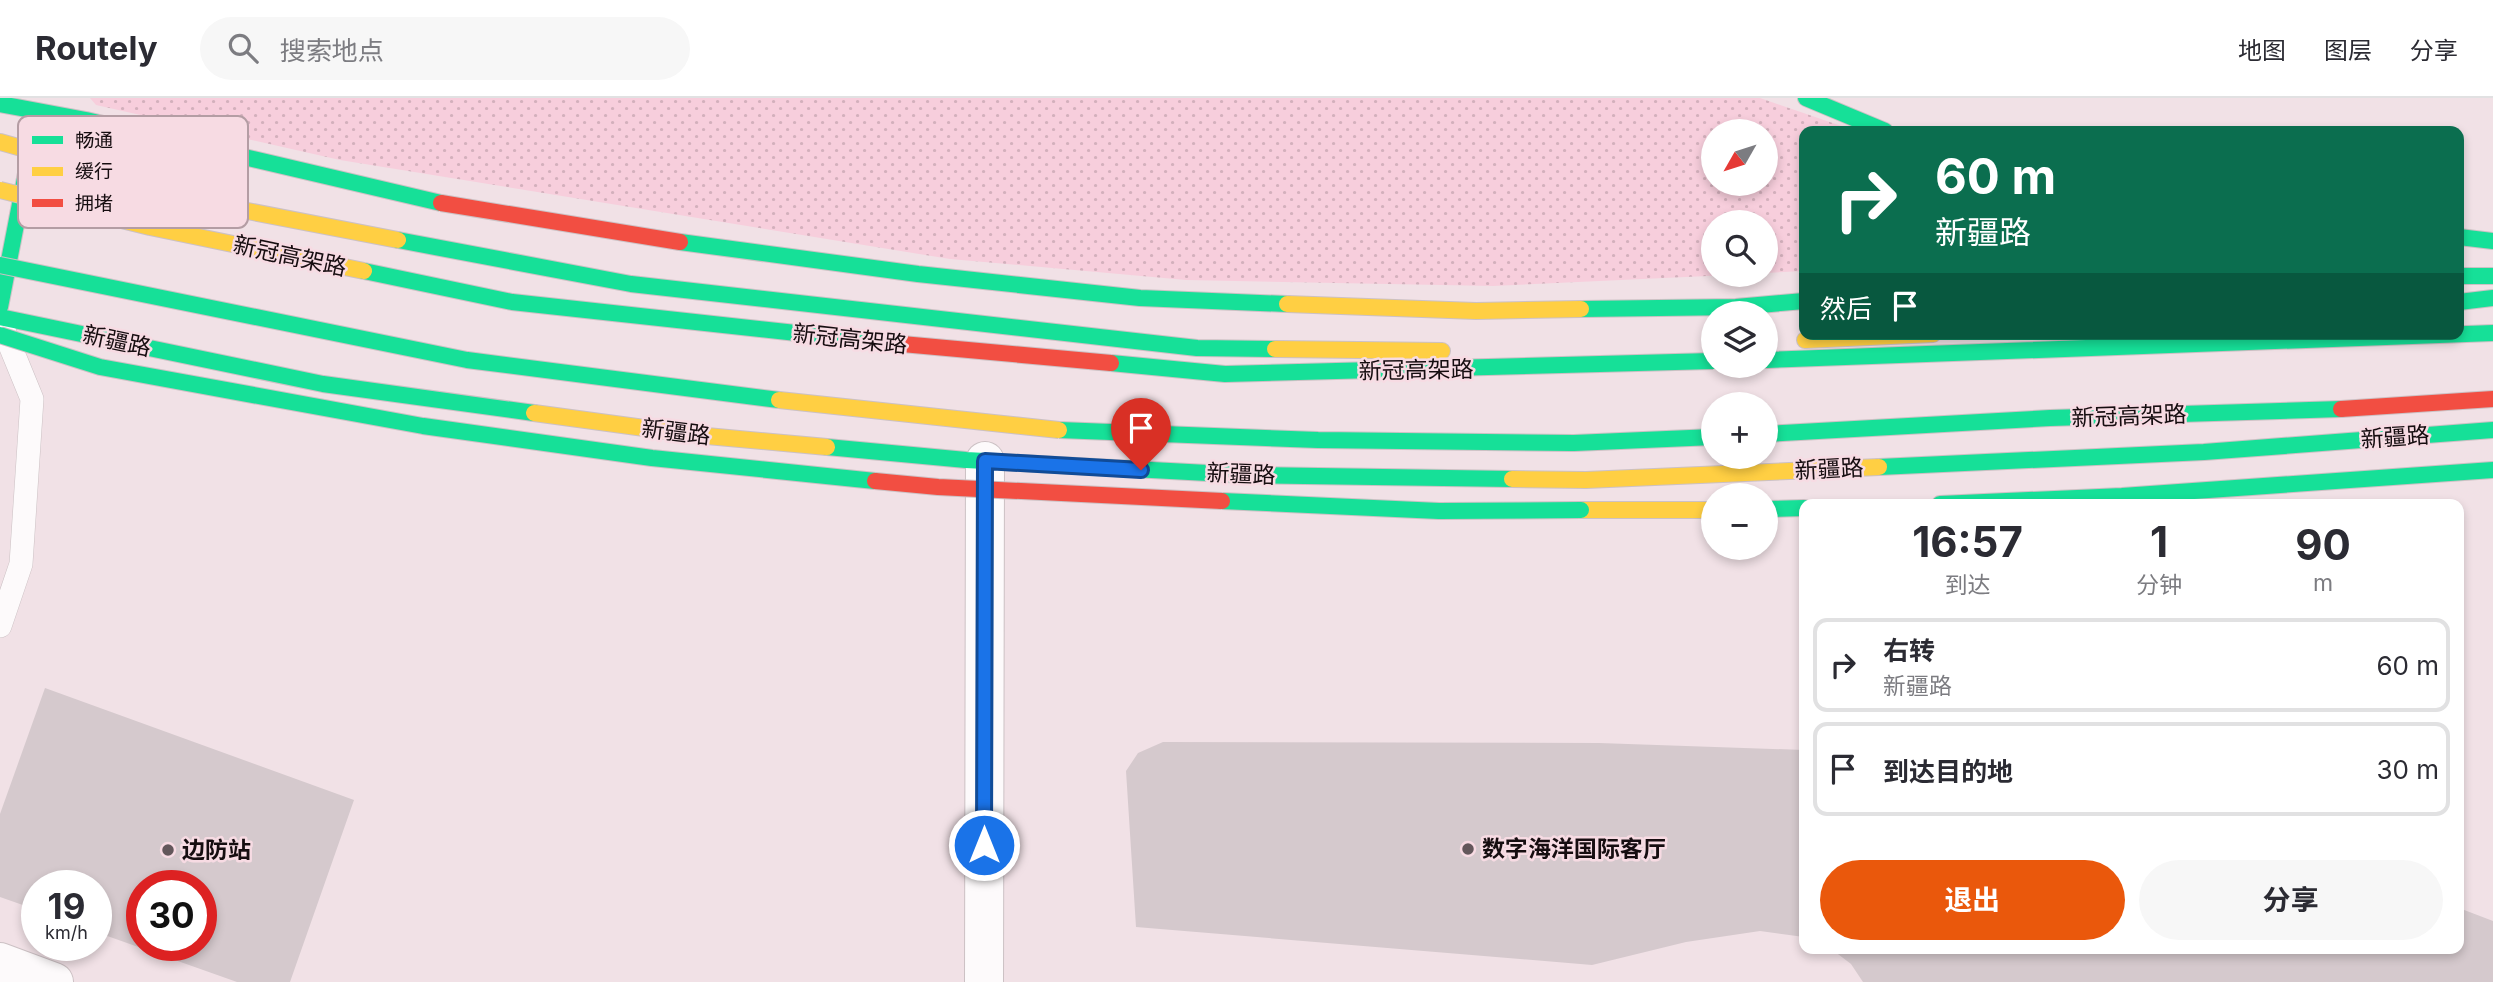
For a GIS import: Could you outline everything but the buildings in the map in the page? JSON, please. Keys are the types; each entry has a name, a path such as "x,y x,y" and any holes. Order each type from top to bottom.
{"main road":[{"path":"29,98 29,116"},
{"path":"1806,98 1873,126"},
{"path":"0,104 63,116"},
{"path":"0,142 18,140"},
{"path":"248,157 457,206 680,242 918,274 1140,298 1476,312 1736,307 1799,301"},
{"name":"新冠高架路","path":"0,190 18,194"},
{"path":"0,307 18,206"},
{"path":"248,211 631,284 1197,348 1469,351 1616,348"},
{"name":"新冠高架路","path":"155,228 512,302 830,337 1225,374 1701,361"},
{"path":"2464,238 2493,241"},
{"path":"0,265 467,360 777,400 1042,429 1345,441 1574,443 1701,438"},
{"path":"2464,276 2493,275"},
{"path":"2464,301 2493,298"},
{"name":"新疆路","path":"0,319 323,384 696,435 985,461 1245,475 1586,480 2204,452 2493,430"},
{"path":"2464,334 2493,333"},
{"path":"0,335 100,367 423,426 652,458 938,487 1439,511 1701,510"},
{"path":"1791,340 1799,340"},
{"path":"1778,360 2305,340"},
{"name":"新冠高架路","path":"1778,433 2050,418 2306,411 2493,399"},
{"path":"2054,499 2493,470"},
{"path":"1778,509 1799,508"}],"street":[{"path":"984,982 985,461"},
{"path":"0,962 54,982"}],"lane":[{"path":"0,319 32,399 20,564 0,626"}],"shaded area":[{"path":"90,98 1760,98 1841,126 1799,126 1799,271 1778,272 1778,210 1701,210 1701,276 1493,286 1186,280 950,259 340,160 248,139 248,116 145,116 96,105"}],"traffic: fast":[{"path":"1806,98 1873,126"},
{"path":"0,104 64,116"},
{"path":"248,158 441,203"},
{"path":"0,307 18,214"},
{"path":"2464,238 2493,241"},
{"path":"398,240 631,284 1197,348 1275,349"},
{"path":"680,242 918,274 1140,298 1287,304"},
{"path":"0,265 467,360 779,400"},
{"path":"364,271 512,302 869,341"},
{"path":"2464,276 2493,276"},
{"path":"2464,301 2493,298"},
{"path":"1581,309 1736,307 1799,301"},
{"path":"0,317 323,384 534,413"},
{"path":"2464,334 2493,333"},
{"path":"0,335 100,367 423,426 652,458 875,481"},
{"path":"1778,360 2305,340"},
{"path":"1111,363 1225,374 1701,361"},
{"path":"1778,433 2050,418 2341,409"},
{"path":"1059,430 1318,440 1574,443 1701,438"},
{"path":"1879,467 2204,452 2493,430"},
{"path":"827,447 966,460 1245,475 1512,479"},
{"path":"2054,499 2493,470"},
{"path":"1222,501 1439,511 1581,510"},
{"path":"1778,509 1799,508"}],"traffic: slow":[{"path":"0,142 18,147"},
{"path":"0,190 18,194"},
{"path":"248,211 398,240"},
{"path":"155,228 364,271"},
{"path":"1287,304 1476,311 1581,309"},
{"path":"1275,349 1442,351"},
{"path":"779,400 1059,430"},
{"path":"534,413 696,435 827,447"},
{"path":"1512,479 1586,480 1879,467"},
{"path":"1581,510 1701,510"}],"traffic: jam":[{"path":"441,203 680,242"},
{"path":"869,341 1111,363"},
{"path":"2341,409 2493,399"},
{"path":"875,481 938,487 1222,501"}],"place":[{"name":"数字海洋国际客厅","path":"1468,849"},
{"name":"边防站","path":"168,850"}],"route":[{"path":"984,845 985,461 1141,470"}]}
